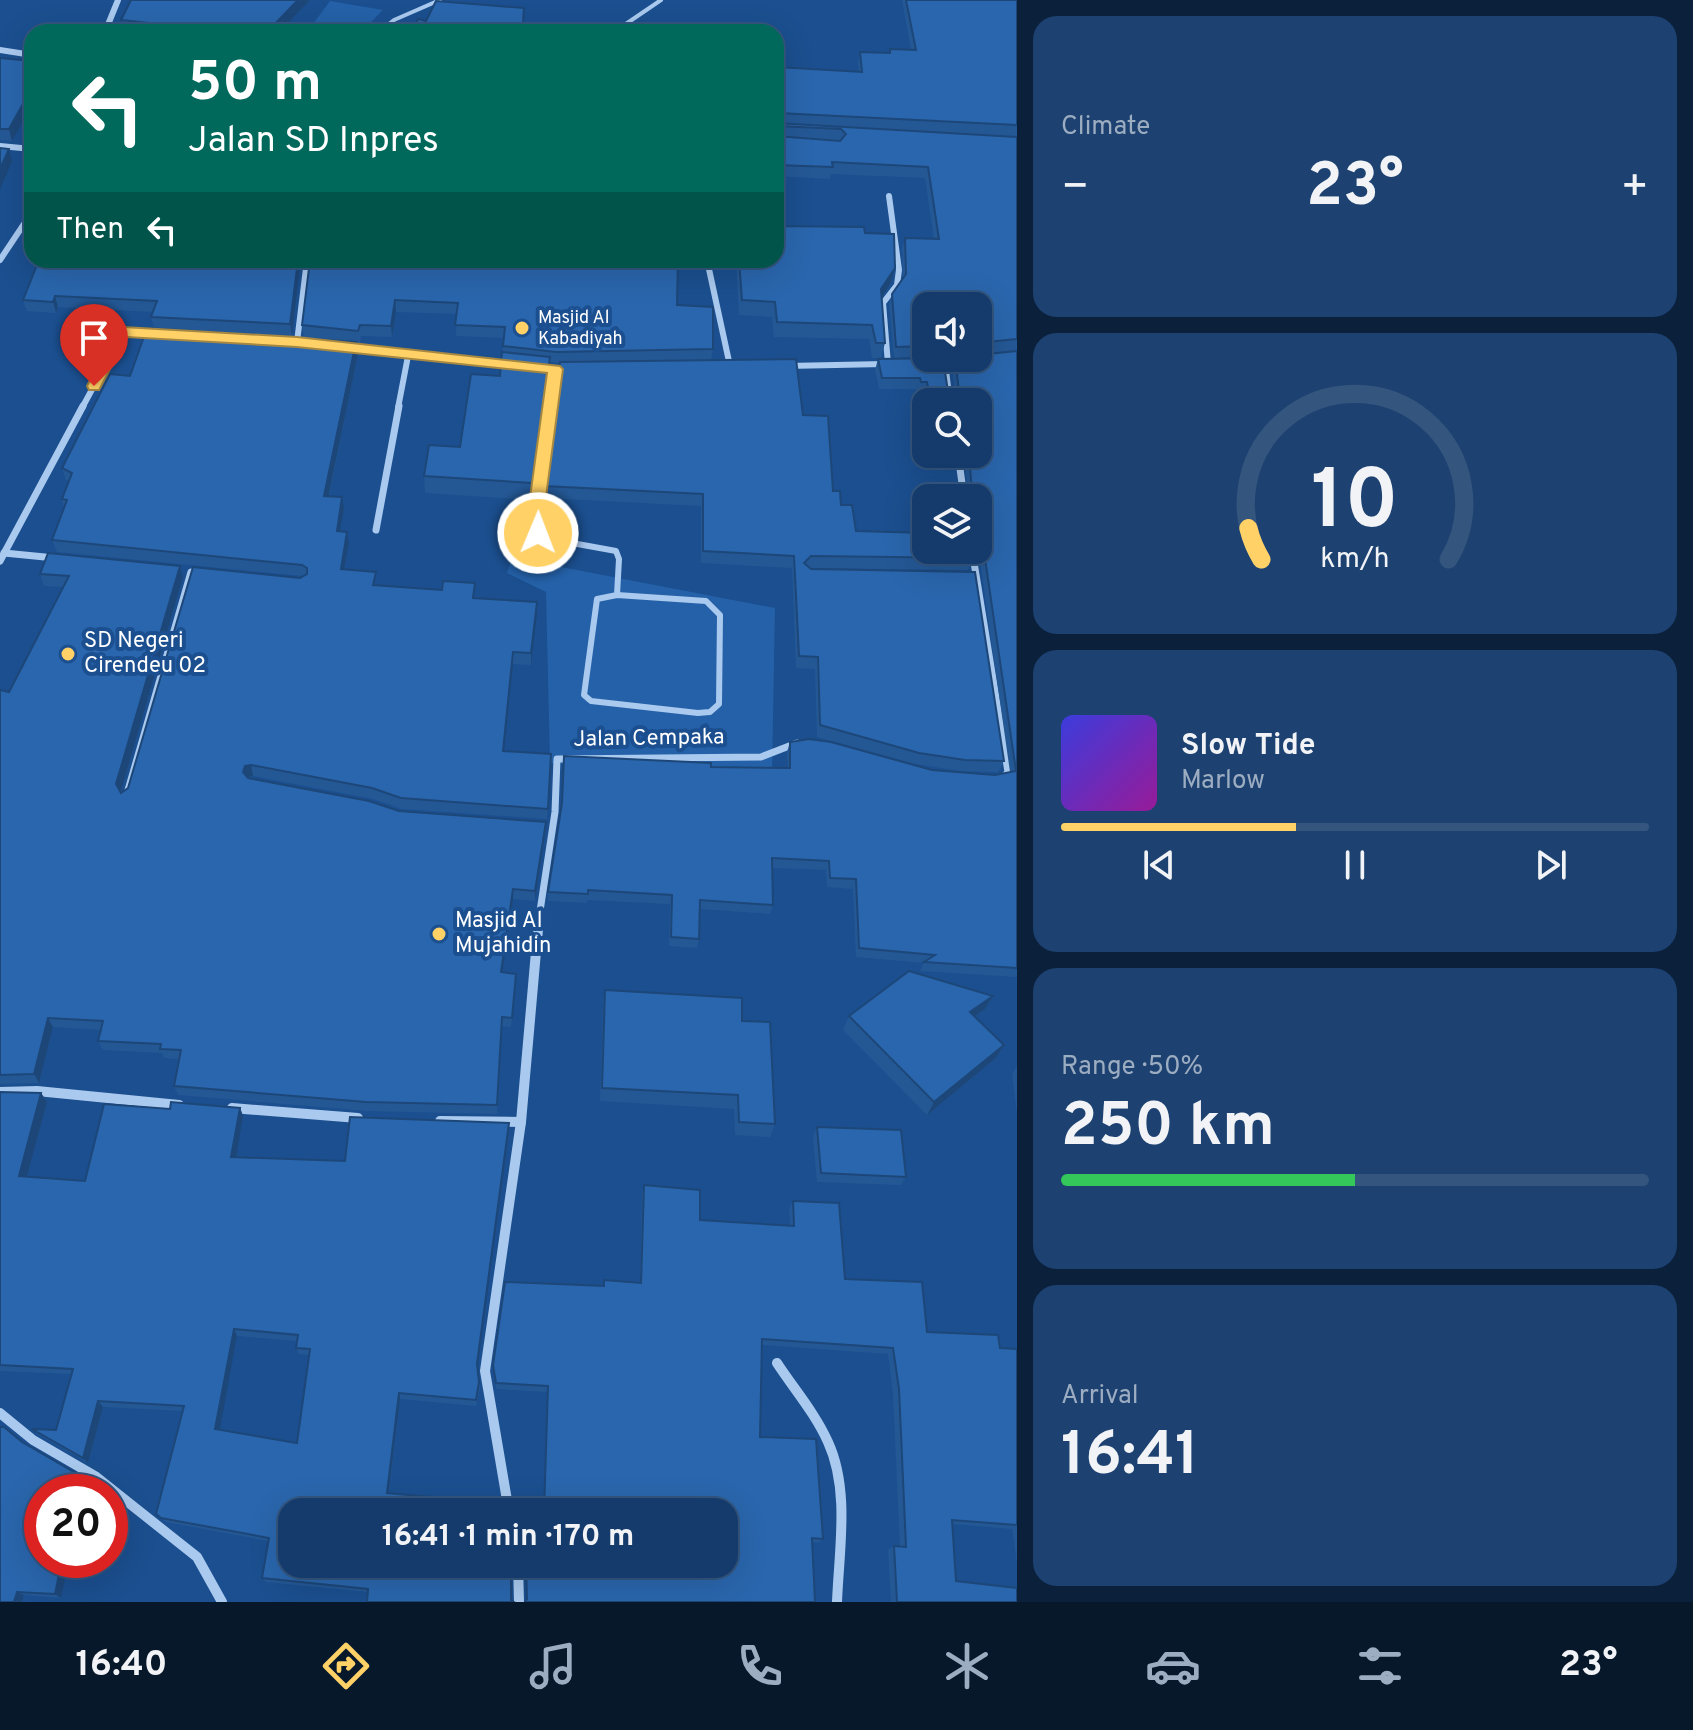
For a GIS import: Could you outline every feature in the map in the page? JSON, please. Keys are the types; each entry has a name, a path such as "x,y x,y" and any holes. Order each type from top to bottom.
{"street":[{"path":"108,24 118,0"},
{"path":"0,50 24,54"},
{"path":"0,146 24,148"},
{"path":"888,364 883,303 897,285 899,270 889,196"},
{"path":"1,258 24,224"},
{"path":"297,342 306,268"},
{"path":"709,268 730,366"},
{"path":"93,331 168,334"},
{"path":"67,559 2,557 123,332"},
{"path":"283,341 311,344"},
{"path":"339,347 511,366"},
{"path":"376,530 408,356"},
{"path":"777,366 902,364"},
{"path":"714,367 745,366"},
{"path":"526,367 571,369"},
{"path":"974,564 1008,772 1006,778 986,777"},
{"path":"176,571 205,574"},
{"path":"126,797 191,572"},
{"path":"961,577 976,577"},
{"name":"Jalan Cempaka","path":"507,1498 485,1371 521,1122 540,900 559,759 761,757 793,743 804,743"},
{"path":"537,825 551,826"},
{"path":"0,1092 37,1091 186,1105"},
{"path":"217,1107 367,1119"},
{"path":"429,1120 521,1122"},
{"path":"777,1363 829,1443 836,1468 839,1492 837,1602"},
{"path":"0,1413 33,1440 95,1476 197,1557 222,1602"},
{"path":"518,1578 519,1602"}],"lane":[{"path":"389,24 440,0"},
{"path":"626,24 661,0"},
{"path":"555,369 534,527 548,539 603,545 616,551 619,559 617,595"},
{"path":"617,595 706,601 716,607 720,615 719,704 715,710 698,713 606,703 591,701 584,695 597,599 617,595"}],"shaded area":[{"path":"330,1 383,10 369,24 313,24"},
{"path":"513,553 556,566 775,608 772,776 550,763 546,592 507,573"}],"building":[{"path":"131,0 298,0 275,24 160,24 121,20"},
{"path":"906,0 1017,0 1017,125 784,113 784,67 862,72 860,52 916,50"},
{"path":"436,1 524,8 523,23 565,24 416,24 418,19 426,21"},
{"path":"0,58 24,60 24,102 9,129 0,129"},
{"path":"784,123 1017,137 1017,339 992,342 992,292 912,292 912,346 896,347 892,294 906,274 905,238 939,239 928,167 832,162 833,167 784,165 784,137 840,141 846,134 841,129 784,126"},
{"path":"0,148 9,149 0,169"},
{"path":"784,226 864,227 865,233 894,234 895,268 881,289 885,343 876,343 872,325 777,322 775,302 742,300 740,268 784,268"},
{"path":"36,268 297,268 290,324 151,317 157,301 55,296 53,302 23,300"},
{"path":"309,268 678,268 677,305 713,307 713,349 556,352 503,346 505,327 455,325 458,303 395,300 391,326 360,325 358,331 302,325"},
{"path":"147,328 356,342 324,496 342,497 337,531 347,532 341,569 376,572 373,585 442,590 443,581 475,583 473,598 537,602 531,653 513,652 503,751 551,754 548,809 401,798 372,788 251,765 245,766 243,772 248,778 369,801 399,811 546,822 535,891 513,889 501,972 516,974 512,1018 502,1017 497,1105 366,1102 174,1086 181,1050 160,1049 161,1044 98,1041 103,1021 48,1018 34,1074 0,1075 0,690 9,692 69,576 40,574 48,553 180,566 116,784 121,793 128,788 193,567 300,578 307,574 307,568 302,565 52,540 67,500 62,499 72,473 62,468 110,374 130,376"},
{"path":"1017,351 1017,968 924,962 935,955 859,948 856,879 830,878 829,861 772,858 773,905 700,900 699,939 671,937 672,895 588,890 588,894 548,892 562,803 564,756 711,763 711,767 790,768 790,742 809,739 831,742 932,770 995,775 1016,771 986,564 992,564 992,484 971,484 970,468 992,468 992,388 959,388 957,372 992,372 992,354"},
{"path":"502,352 550,357 532,483 424,476 429,445 460,447 471,374 500,376"},
{"path":"912,358 912,372 945,372 947,388 928,388 927,382 921,382 920,378 882,378 878,359"},
{"path":"796,359 803,415 828,416 833,491 840,491 841,505 852,505 856,531 912,533 912,557 811,556 804,563 811,569 975,572 1004,761 965,760 919,753 820,725 818,657 799,656 794,556 703,551 703,494 544,486 560,362"},
{"path":"909,971 993,996 970,1012 1004,1045 934,1102 849,1016"},
{"path":"605,990 742,998 742,1021 770,1022 775,1124 739,1122 738,1095 602,1088"},
{"path":"0,1092 41,1093 19,1176 85,1181 104,1104 170,1109 171,1102 240,1108 231,1157 345,1161 350,1117 509,1123 477,1364 479,1382 476,1400 399,1393 387,1493 442,1498 278,1498 278,1578 511,1578 511,1600 514,1602 367,1602 368,1589 262,1578 269,1538 161,1518 156,1514 184,1406 98,1401 83,1458 32,1429 56,1430 73,1369 0,1365","holes":["234,1329 298,1335 296,1348 310,1349 297,1443 215,1429"]},
{"path":"817,1127 901,1130 906,1177 821,1173"},
{"path":"644,1185 700,1190 700,1220 794,1226 793,1201 839,1203 845,1279 922,1282 927,1332 998,1335 1000,1348 1017,1349 1017,1525 952,1520 956,1581 1017,1588 1017,1602 897,1602 894,1546 906,1547 899,1389 893,1348 762,1339 760,1437 816,1439 823,1539 812,1538 815,1602 525,1602 526,1578 738,1578 738,1498 544,1498 548,1386 496,1383 493,1365 505,1282 604,1286 604,1280 641,1283"},
{"path":"0,1427 4,1427 22,1442 77,1474 24,1474 24,1578 58,1578 55,1594 17,1592 14,1602 0,1602"}],"place":[{"name":"Masjid Al Kabadiyah","path":"522,328"},
{"name":"SD Negeri Cirendeu 02","path":"68,654"},
{"name":"Masjid Al Mujahidin","path":"439,934"}],"route":[{"path":"94,386 123,332 297,342 555,369 534,527 538,533"}]}
